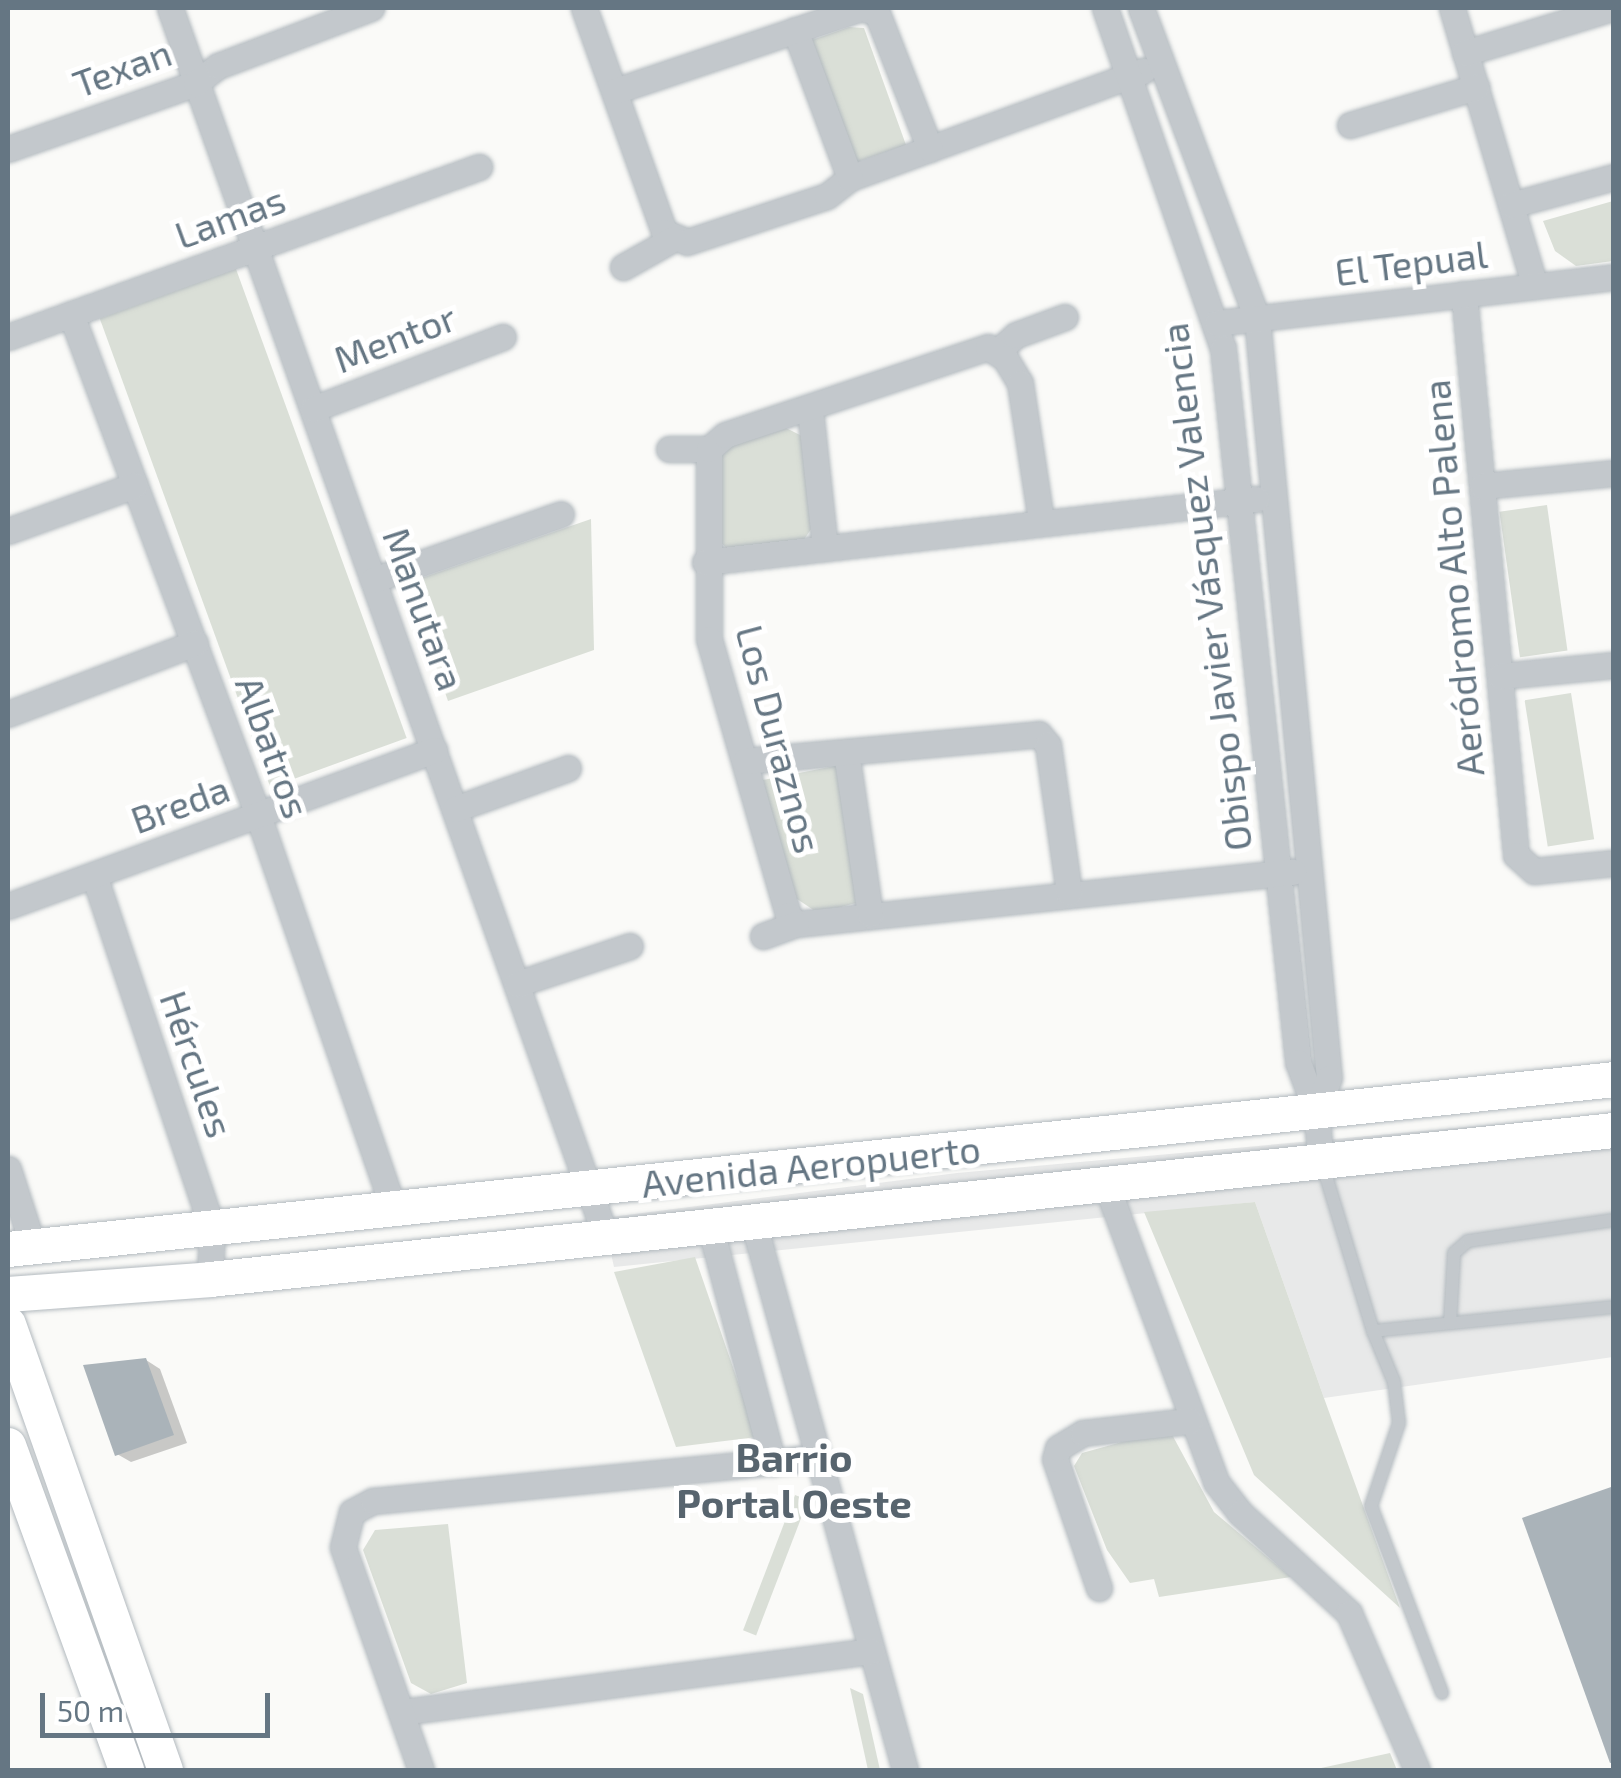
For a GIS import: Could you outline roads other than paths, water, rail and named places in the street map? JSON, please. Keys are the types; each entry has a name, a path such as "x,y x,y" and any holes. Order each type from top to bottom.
{"street":[{"name":"Manutara","path":"170,8 606,1237"},
{"name":"Texan","path":"8,149 196,83 218,66 371,8"},
{"path":"584,8 652,206 673,239"},
{"path":"615,92 867,8 930,149"},
{"name":"Obispo Javier Vásquez Valencia","path":"1106,8 1217,323 1240,501 1300,1081 1316,1111 1321,1161"},
{"name":"Obispo Javier Vásquez Valencia","path":"1141,8 1258,318 1306,871 1329,1078 1316,1111"},
{"path":"1452,8 1535,286"},
{"path":"1465,52 1612,8"},
{"path":"795,30 850,178"},
{"path":"622,267 673,239 687,242 827,196 850,178 1162,64"},
{"path":"1350,125 1476,87"},
{"name":"Lamas","path":"8,337 479,166"},
{"path":"1511,205 1614,177"},
{"name":"El Tepual","path":"1217,323 1614,278"},
{"name":"Aeródromo Alto Palena","path":"1464,294 1516,855 1534,871 1614,863"},
{"name":"Albatros","path":"71,314 258,814 394,1210"},
{"path":"997,352 1016,335 1065,317"},
{"name":"Mentor","path":"313,409 504,337"},
{"path":"670,449 709,449 725,435 810,410 974,348 997,352 1020,383 1041,521"},
{"path":"810,410 825,548"},
{"name":"Los Duraznos","path":"709,449 704,562 709,638 788,915 796,924"},
{"path":"1482,486 1614,473"},
{"path":"8,531 135,484"},
{"path":"704,562 1273,497"},
{"path":"374,580 560,514"},
{"path":"8,714 194,643"},
{"path":"1500,676 1614,666"},
{"path":"744,760 1030,734 1045,738 1069,893"},
{"name":"Breda","path":"8,906 434,750"},
{"name":"Los Duraznos","path":"846,752 870,914"},
{"path":"455,809 568,768"},
{"path":"762,936 796,924 870,914 1306,871"},
{"name":"Hércules","path":"94,875 212,1227 210,1279"},
{"path":"517,984 630,946"},
{"name":"Avenida Aeropuerto","path":"20,1248 1614,1079"},
{"name":"Avenida Aeropuerto","path":"8,1294 210,1279 1614,1130"},
{"path":"8,1169 20,1248"},
{"path":"1106,1184 1189,1421 1227,1498 1349,1612 1417,1770"},
{"path":"752,1221 906,1770"},
{"path":"710,1226 773,1462"},
{"path":"8,1324 165,1770"},
{"path":"1099,1588 1055,1459 1058,1448 1083,1433 1189,1421"},
{"path":"8,1444 126,1770"},
{"path":"421,1770 343,1546 352,1512 374,1501 816,1458"},
{"path":"402,1712 871,1651"}],"lane":[{"path":"1321,1161 1373,1331 1394,1382 1398,1423 1371,1506 1442,1693"},
{"path":"1450,1323 1454,1253 1468,1240 1614,1220"},
{"path":"1373,1331 1614,1307"}],"district":[{"name":"Barrio Portal Oeste","path":"794,1479"}]}
